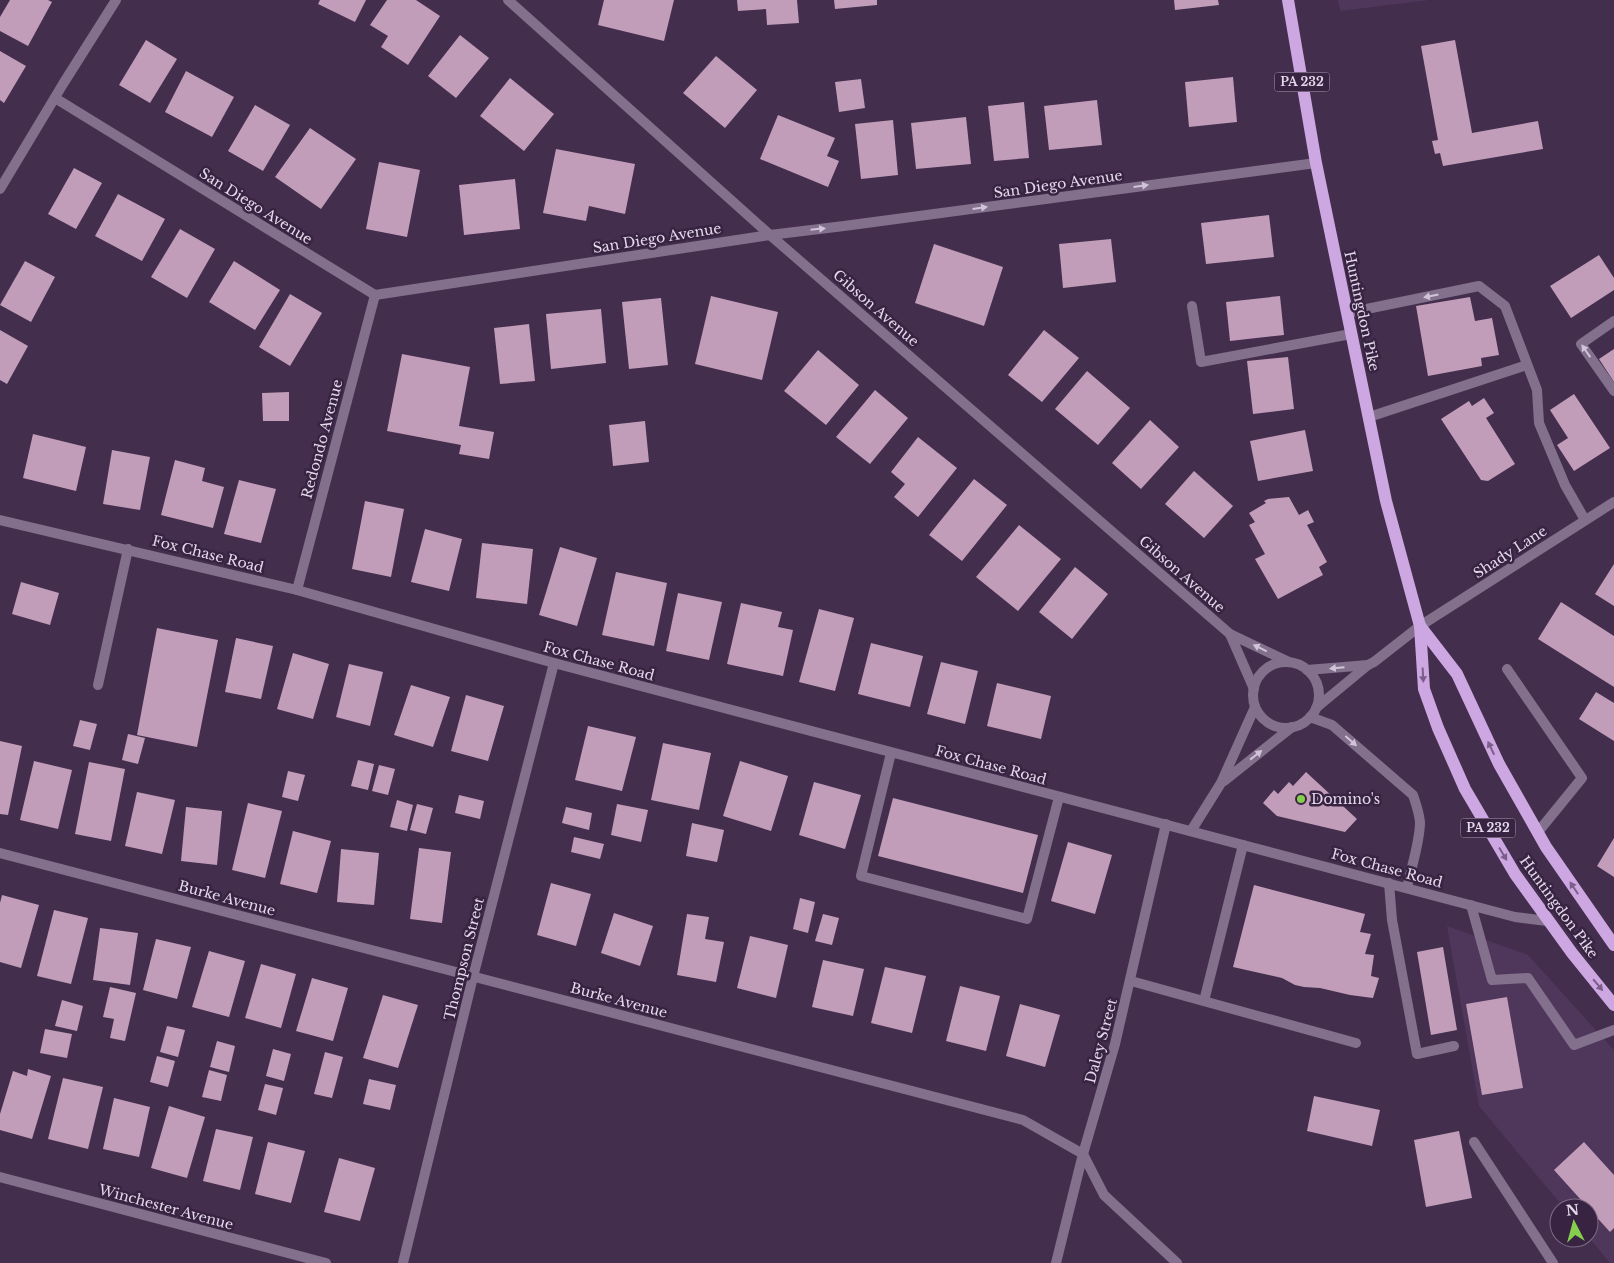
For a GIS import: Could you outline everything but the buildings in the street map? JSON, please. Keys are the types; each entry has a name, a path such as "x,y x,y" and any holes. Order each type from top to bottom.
{"main road":[{"name":"Huntingdon Pike","path":"1288,0 1316,163 1386,501 1420,626 1424,689 1438,728 1465,789 1515,874 1547,921 1614,1005"},
{"name":"Huntingdon Pike","path":"1420,626 1457,674 1499,764 1538,832 1614,945"}],"street":[{"path":"0,189 116,0"},
{"name":"Gibson Avenue","path":"508,0 770,235 1230,634"},
{"name":"San Diego Avenue","path":"55,98 375,295 770,235 1316,163"},
{"path":"1347,313 1479,286 1505,306 1538,390 1540,423 1565,485 1585,520"},
{"name":"Redondo Avenue","path":"297,590 375,295"},
{"path":"1192,306 1201,362 1352,334"},
{"path":"1614,321 1581,344 1614,391"},
{"path":"1369,417 1527,365"},
{"name":"Shady Lane","path":"1420,626 1614,502"},
{"name":"Fox Chase Road","path":"0,520 297,590 554,663 891,753 1515,917 1547,921"},
{"path":"98,685 128,549"},
{"path":"1289,662 1278,663 1268,667 1260,675 1253,696 1255,707 1261,716 1270,723 1280,727 1292,727 1302,724 1313,712 1368,665 1420,626"},
{"path":"1230,634 1307,670 1314,678 1318,688 1318,698 1313,712"},
{"path":"1230,634 1254,689"},
{"name":"Thompson Street","path":"403,1263 554,663"},
{"path":"1307,670 1368,665"},
{"path":"1507,669 1582,778 1538,832"},
{"path":"1191,831 1221,783 1255,707"},
{"path":"1313,712 1332,725 1413,795 1418,808 1420,823 1407,888"},
{"path":"1221,783 1292,727"},
{"path":"891,753 861,876 1026,919 1059,797"},
{"name":"Daley Street","path":"1056,1263 1083,1154 1116,1044 1166,824"},
{"path":"1204,1001 1243,845"},
{"name":"Burke Avenue","path":"0,853 1023,1120 1083,1154"},
{"path":"1389,883 1392,920 1417,1054 1454,1046"},
{"path":"1471,905 1492,980 1528,978 1574,1045 1614,1030"},
{"path":"1131,981 1356,1043"},
{"path":"1474,1142 1553,1263"},
{"path":"1083,1154 1104,1195 1178,1263"},
{"name":"Winchester Avenue","path":"0,1178 326,1263"}],"shaded area":[{"path":"1338,0 1430,0 1340,11"},
{"path":"1447,926 1528,955 1614,1050 1614,1263 1610,1263 1597,1248 1599,1248 1599,1198 1556,1198 1479,1106"}],"place":[{"name":"Domino's","path":"1301,799"}]}
